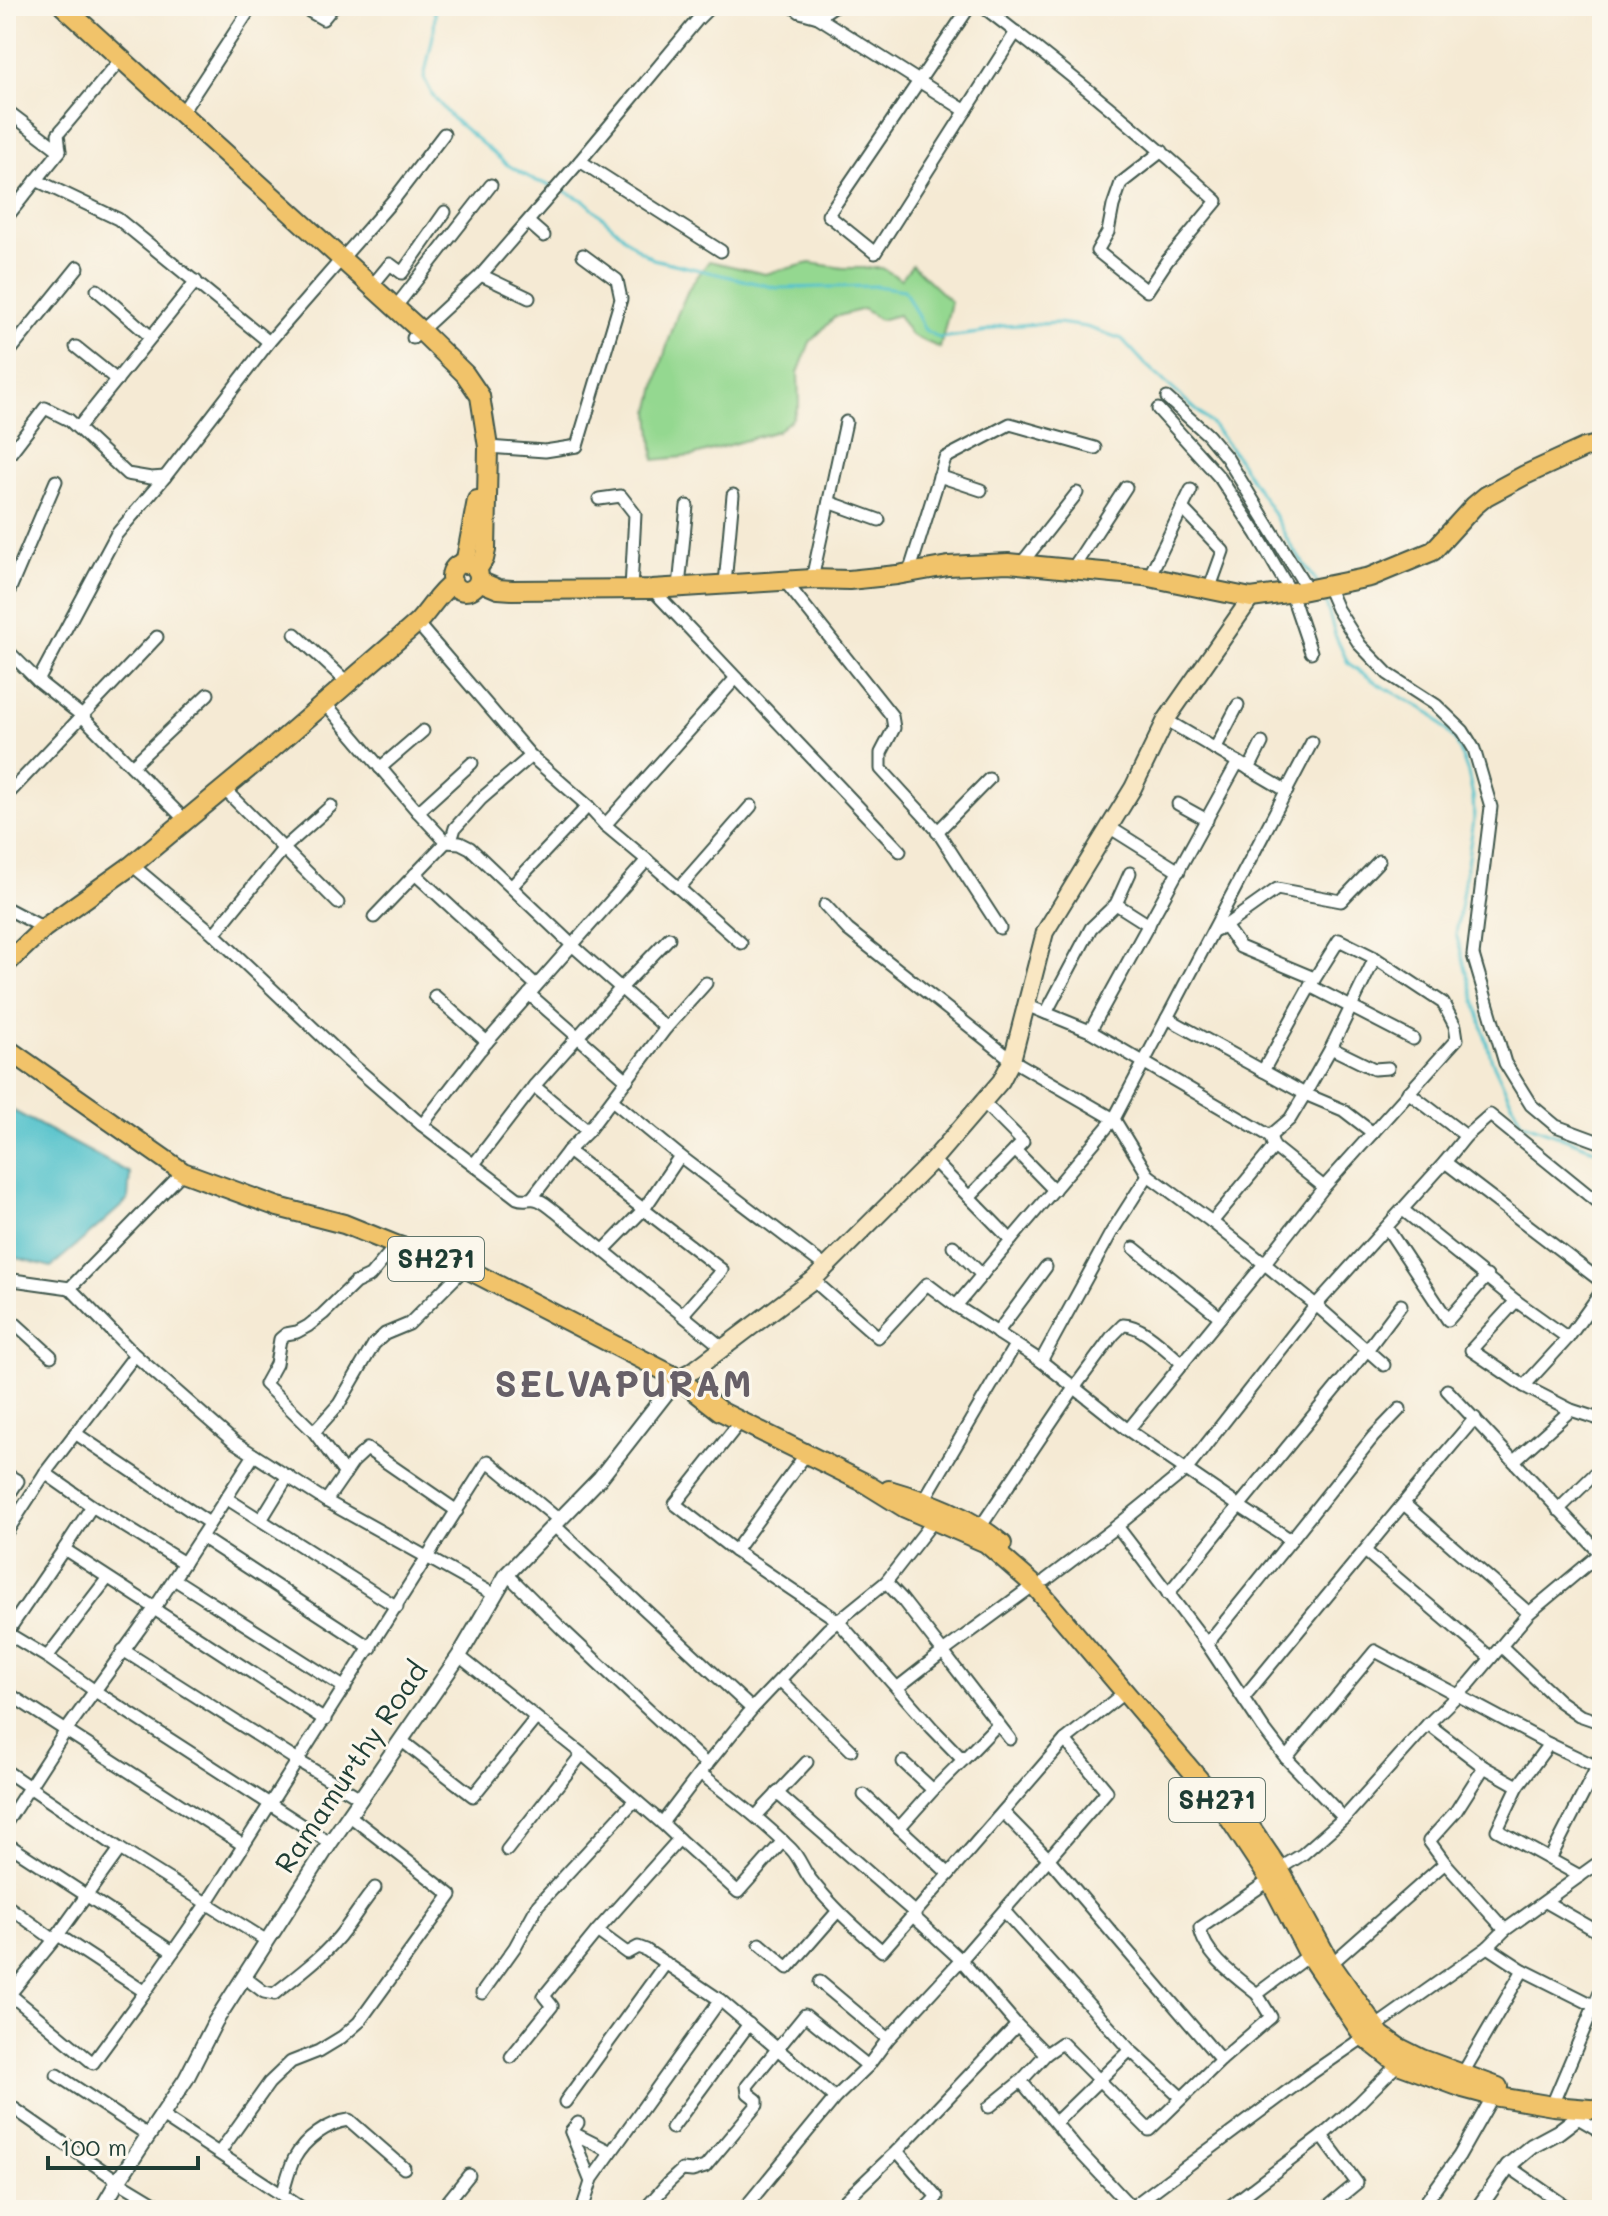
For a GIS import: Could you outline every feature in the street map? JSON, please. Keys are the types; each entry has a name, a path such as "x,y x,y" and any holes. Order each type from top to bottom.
{"main road":[{"path":"6,964 44,928 132,865 326,704 424,616 453,599 457,587 470,591 474,571 477,437 472,407 455,379 371,287 339,263 181,114 53,6"},
{"path":"63,6 118,62 417,335 465,374 480,396 488,447 486,550 484,559 474,571"},
{"path":"474,571 498,589 652,589 784,580 849,580 948,566 1021,564 1149,577 1251,598 1370,577 1433,551 1486,496 1584,448 1602,444"},
{"path":"686,1374 813,1280 933,1160 1001,1081 1012,1060 1045,932 1133,788 1166,720 1251,598"},
{"name":"SH271","path":"6,1048 183,1172 278,1207 344,1224 465,1268 686,1374 701,1398 720,1411 863,1482 905,1508 986,1543 1040,1582 1125,1692 1219,1803 1275,1875 1309,1955 1398,2064 1420,2074 1493,2096 1592,2109"},
{"path":"863,1482 924,1500 981,1526 1040,1582 1241,1813 1369,2032 1422,2059 1500,2087 1592,2109"}],"street":[{"path":"181,114 252,6"},
{"path":"300,6 323,19 334,6"},
{"path":"417,335 481,275 711,6"},
{"path":"792,6 800,12 818,17 966,111"},
{"path":"818,17 834,6"},
{"path":"970,6 828,215 875,253 1016,32"},
{"path":"982,6 1162,151 1217,201 1167,261 1147,291 1097,251 1108,232 1121,183 1162,151"},
{"path":"6,218 60,151 58,134 118,62"},
{"path":"6,110 60,151"},
{"path":"38,681 116,535 269,342 395,198 444,134"},
{"path":"580,161 721,251"},
{"path":"36,180 118,219 269,342"},
{"path":"394,309 491,185"},
{"path":"371,287 390,264 402,273 445,212"},
{"path":"528,222 544,236"},
{"path":"488,447 545,451 577,446 621,299 617,280 583,255"},
{"path":"6,356 78,267"},
{"path":"481,275 529,298"},
{"path":"78,428 196,281"},
{"path":"97,290 151,337"},
{"path":"76,347 117,380"},
{"path":"1167,398 1208,435 1227,458 1310,589 1311,652"},
{"path":"6,459 45,408 69,420 127,474 165,477"},
{"path":"1158,409 1220,478 1257,534 1310,589 1337,609 1360,645 1388,674 1436,705 1463,731 1474,749 1491,807 1473,955 1505,1063 1531,1105 1556,1126 1602,1143"},
{"path":"812,579 846,422"},
{"path":"909,573 945,458 1010,424 1095,448"},
{"path":"939,476 981,490"},
{"path":"6,598 56,481"},
{"path":"1073,568 1126,487"},
{"path":"1149,577 1191,490"},
{"path":"1021,564 1077,493"},
{"path":"725,584 733,495"},
{"path":"599,499 621,496 635,514 631,589"},
{"path":"829,502 879,520"},
{"path":"679,587 687,506"},
{"path":"1182,508 1223,551 1209,590"},
{"path":"784,580 892,716 894,728 881,753 881,769 937,832 1000,928"},
{"path":"652,589 900,851"},
{"path":"424,616 531,756 741,943"},
{"path":"295,634 348,683"},
{"path":"6,796 157,637"},
{"path":"6,649 38,681 81,715 185,820"},
{"path":"605,825 736,678"},
{"path":"132,766 208,694"},
{"path":"326,704 418,812 448,841 470,848 572,945 666,1028"},
{"path":"1215,749 1238,705"},
{"path":"1166,720 1287,791"},
{"path":"380,768 423,731"},
{"path":"956,1306 1114,1119 1312,742"},
{"path":"1090,1031 1207,820 1262,743"},
{"path":"374,917 448,841 455,828 481,799 531,756"},
{"path":"418,812 472,763"},
{"path":"937,832 989,779"},
{"path":"223,788 338,903"},
{"path":"1178,804 1207,820"},
{"path":"214,934 284,848 331,806"},
{"path":"512,886 588,806"},
{"path":"679,888 751,806"},
{"path":"1109,827 1179,871"},
{"path":"422,1125 487,1042 647,860"},
{"path":"1213,931 1225,926 1277,889 1341,901 1379,861"},
{"path":"132,865 214,934 348,1061 422,1125 524,1201 532,1198 568,1151 588,1131 666,1028 706,983"},
{"path":"1046,1013 1091,928 1116,904 1130,873"},
{"path":"415,874 577,1036 627,1080"},
{"path":"1116,904 1149,925"},
{"path":"825,905 848,930 1012,1060 1114,1119 1148,1175 1316,1305 1384,1365"},
{"path":"6,908 44,928"},
{"path":"1225,926 1240,947 1312,982 1413,1039"},
{"path":"474,1164 577,1036 669,938"},
{"path":"1128,1430 1324,1187 1457,1039 1455,1026 1443,1003 1375,958 1339,940 1263,1071"},
{"path":"1212,1222 1290,1119 1331,1048 1375,958"},
{"path":"435,996 487,1042"},
{"path":"1026,1005 1090,1031 1144,1062 1272,1141 1324,1187"},
{"path":"1167,1018 1305,1094 1343,1110 1373,1133"},
{"path":"1331,1048 1374,1069 1388,1068"},
{"path":"534,1086 588,1131"},
{"path":"1408,1092 1466,1136"},
{"path":"612,1100 826,1267"},
{"path":"969,1197 1023,1142 983,1102"},
{"path":"897,1688 1117,1526 1187,1469 1316,1305 1466,1136 1490,1115 1602,1206"},
{"path":"1015,1150 1054,1190"},
{"path":"568,1151 722,1270 683,1314"},
{"path":"604,1250 644,1209 680,1156"},
{"path":"933,1160 1011,1240"},
{"path":"1445,1162 1602,1282"},
{"path":"70,1288 183,1172"},
{"path":"1041,1361 1111,1233 1148,1175"},
{"path":"532,1198 540,1200 604,1250 723,1348"},
{"path":"1403,1210 1516,1301 1568,1338"},
{"path":"1387,1228 1448,1320 1487,1276"},
{"path":"345,1474 314,1432 265,1384 276,1364 280,1339 308,1326 355,1283 370,1276 396,1245"},
{"path":"953,1246 982,1275"},
{"path":"1134,1248 1220,1317"},
{"path":"997,1333 1046,1267"},
{"path":"314,1432 339,1404 374,1344 385,1334 409,1324 465,1268"},
{"path":"6,1279 70,1288 135,1355 234,1442 326,1501 493,1594"},
{"path":"813,1280 878,1337 927,1284 1041,1361 1128,1430 1291,1540"},
{"path":"1524,1386 1568,1338 1602,1291"},
{"path":"1516,1301 1471,1350 1524,1386 1571,1410 1602,1420"},
{"path":"1168,1594 1401,1305"},
{"path":"6,1315 51,1356"},
{"path":"981,1526 1074,1388 1123,1325 1140,1329 1183,1364"},
{"path":"924,1500 1015,1345"},
{"path":"6,1533 45,1473 135,1355"},
{"name":"Ramamurthy Road","path":"101,2210 186,2079 215,2022 330,1843 459,1656 493,1594 507,1574 600,1478 686,1374"},
{"path":"989,2107 1062,2043 1149,2130 1221,2060 1271,2017 1257,1994 1220,1963 1201,1935 1200,1928 1303,1854 1344,1818 1455,1695 1470,1683 1529,1613 1601,1552 1447,1390"},
{"path":"1207,1644 1373,1437 1400,1409"},
{"path":"1514,1461 1571,1410"},
{"path":"1244,1697 1475,1418"},
{"path":"740,1422 675,1504 735,1551 837,1620 963,1760"},
{"path":"75,1433 209,1523"},
{"path":"326,1501 353,1462 367,1449 457,1511"},
{"path":"735,1551 806,1454"},
{"path":"6,1823 65,1732 154,1609 254,1455"},
{"path":"120,1849 8,1995 93,2063 207,1903 488,1461 752,1709"},
{"path":"1558,1510 1602,1467"},
{"path":"45,1473 184,1563"},
{"path":"6,1474 32,1492"},
{"path":"261,1520 288,1476"},
{"path":"6,1499 18,1481"},
{"path":"226,1498 397,1607"},
{"path":"1404,1504 1529,1613"},
{"path":"92,1506 6,1634 47,1657 330,1843"},
{"path":"662,1823 752,1709 837,1620 886,1582 935,1519"},
{"path":"1117,1526 1207,1644 1286,1758 1344,1818"},
{"path":"201,1537 371,1648"},
{"path":"64,1549 325,1720"},
{"path":"1365,1551 1491,1658"},
{"path":"507,1574 703,1769 800,1858 808,1877 837,1912 882,1951 1065,1740 1125,1692"},
{"path":"47,1657 107,1579"},
{"path":"174,1579 345,1688"},
{"path":"886,1582 1010,1739"},
{"path":"1501,1646 1559,1701 1579,1715 1602,1723"},
{"path":"123,1650 362,1799"},
{"path":"1286,1758 1375,1651 1597,1767"},
{"path":"459,1656 582,1754 738,1892 783,1841"},
{"path":"781,1681 851,1750"},
{"path":"6,1692 243,1845"},
{"path":"402,1741 473,1796 536,1718"},
{"path":"1428,1724 1484,1767 1518,1786"},
{"path":"899,1828 997,1725"},
{"path":"743,2210 835,2098 868,2066 888,2039 961,1960 1107,1791 1065,1740"},
{"path":"1549,1744 1518,1786 1497,1830 1580,1876"},
{"path":"1550,1859 1597,1767 1602,1749"},
{"path":"507,1850 582,1754"},
{"path":"756,1816 807,1762"},
{"path":"903,1762 933,1790"},
{"path":"1484,1767 1456,1811 1429,1841 1505,1930"},
{"path":"6,1771 120,1849 267,1941"},
{"path":"777,1793 961,1960 1046,2054"},
{"path":"864,1795 949,1874"},
{"path":"482,1993 515,1947 538,1905 635,1800"},
{"path":"1003,1812 1048,1858 1221,2060"},
{"path":"219,2153 269,2083 283,2069 342,2037 359,2022 451,1895 350,1816"},
{"path":"511,2057 552,2006 544,1996 679,1839"},
{"path":"6,1843 173,1952"},
{"path":"1021,2081 1130,2209 1602,1860"},
{"path":"1331,1964 1445,1863"},
{"path":"244,1977 264,1992 274,1994 317,1960 344,1931 375,1888"},
{"path":"1546,1902 1602,1934"},
{"path":"6,1905 145,1992"},
{"path":"1004,1911 1130,2050 1182,2098"},
{"path":"760,1944 788,1968 837,1912"},
{"path":"597,1931 627,1953 638,1947 646,1950 720,2000 835,2098"},
{"path":"1488,1947 1523,1970 1593,2005"},
{"path":"1257,1994 1309,1955"},
{"path":"565,2102 666,1963"},
{"path":"1463,2073 1523,1970"},
{"path":"820,1982 888,2039"},
{"path":"1555,2098 1602,1987"},
{"path":"582,2210 591,2182 720,2000"},
{"path":"644,2210 682,2170 705,2167 757,2105 747,2086 805,2015 868,2066"},
{"path":"672,2128 749,2024"},
{"path":"835,2210 897,2151 1017,2025"},
{"path":"1056,2122 1130,2050"},
{"path":"1224,2210 1322,2136 1398,2064"},
{"path":"57,2075 148,2135"},
{"path":"1420,2210 1459,2156 1493,2096"},
{"path":"6,2103 118,2181 166,2210"},
{"path":"1477,2210 1508,2166 1532,2146 1592,2109 1602,2132"},
{"path":"162,2116 305,2210"},
{"path":"282,2195 294,2158 310,2138 336,2122 349,2120 404,2168"},
{"path":"591,2182 575,2127 611,2152"},
{"path":"1322,2136 1357,2183 1324,2210"},
{"path":"897,2151 937,2197 924,2210"},
{"path":"1508,2166 1571,2210"},
{"path":"441,2210 469,2175"}],"green space":[{"path":"709,261 765,274 810,263 843,268 882,268 901,279 912,265 951,302 940,348 911,335 898,315 880,320 863,309 835,317 810,342 798,373 799,405 792,419 777,431 692,456 654,460 650,412 661,365 689,288"}],"water":[{"path":"6,1107 130,1173 128,1200 51,1267 6,1255"}],"waterway":[{"path":"429,6 435,13 434,31 424,78 433,96 452,118 506,164 534,180 555,187"},
{"path":"562,190 585,201 636,248 653,259 777,288 876,286 904,290 925,330 939,338 979,333 1001,326 1059,323 1086,327 1122,339 1146,365 1212,424 1317,582"},
{"path":"1323,592 1335,635 1348,663 1432,714 1457,743 1468,773 1474,819 1456,934 1492,1061 1521,1122 1602,1152"}],"district":[{"name":"SELVAPURAM","path":"624,1384"}]}
